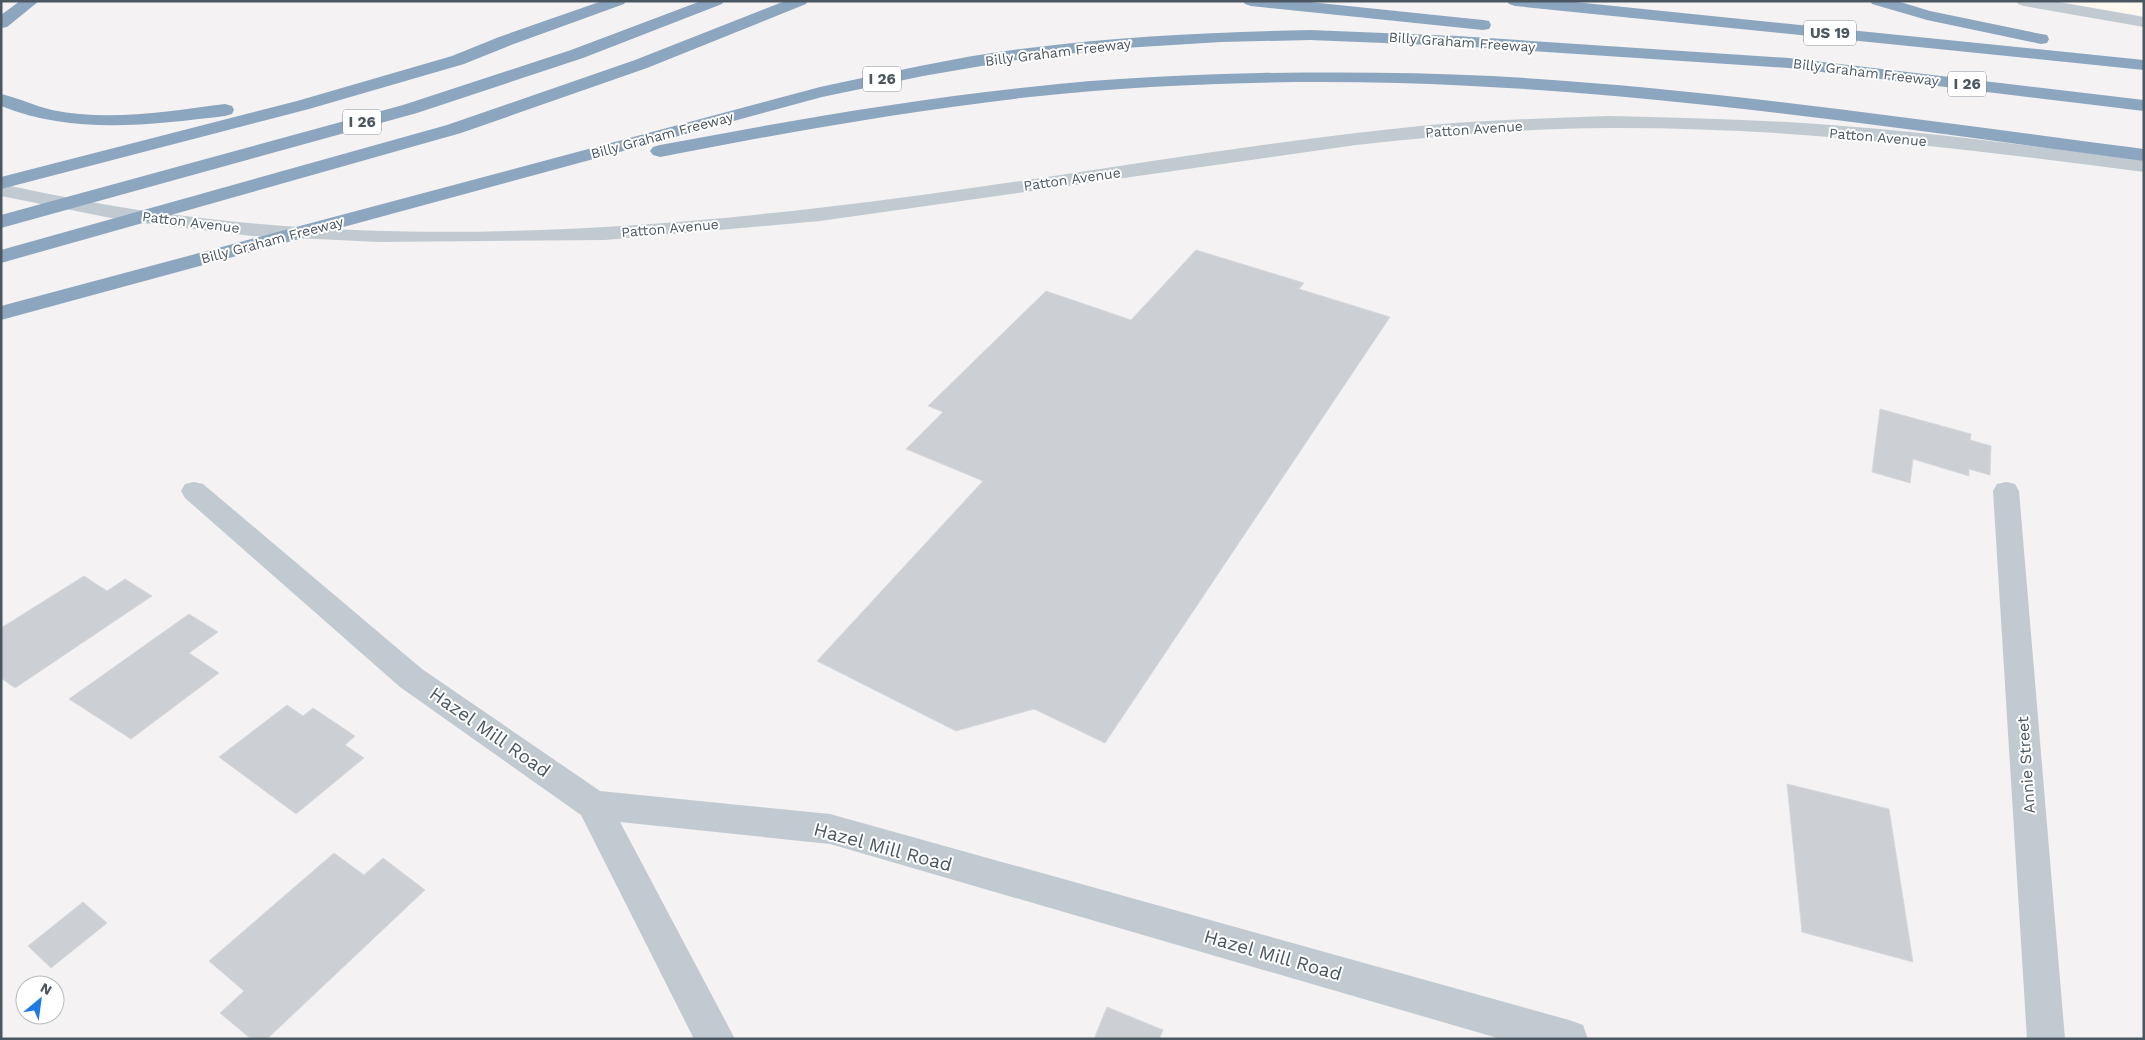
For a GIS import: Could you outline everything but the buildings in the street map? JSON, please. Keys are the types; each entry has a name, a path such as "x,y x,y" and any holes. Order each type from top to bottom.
{"highway":[{"path":"1,23 32,1"},
{"path":"1,183 302,105 458,60 505,41 618,1"},
{"name":"I 26","path":"1,222 410,109 577,54 716,1"},
{"path":"1,257 454,129 641,64 800,1"},
{"name":"US 19","path":"1251,1 1504,28 1789,62"},
{"name":"US 19","path":"1515,1 2144,65"},
{"path":"1878,1 1927,15 2017,34 2144,56"},
{"name":"Billy Graham Freeway","path":"1,313 689,126 830,90 923,71 1028,53 1124,43 1221,37 1310,35 1380,37 1789,62 2144,106"},
{"path":"1,99 18,107 51,115 86,119 178,116 272,101 366,78 447,53 505,41"},
{"path":"562,162 620,160 757,132 860,114 1034,92 1169,82 1319,78 1477,81 1643,94 1860,118 2144,155"}],"street":[{"path":"2024,1 2144,22"},
{"name":"Patton Avenue","path":"1,190 127,215 272,231 402,236 539,235 634,232 827,214 1432,131 1576,123 1696,123 1763,126 1967,145 2144,166"},
{"name":"Hazel Mill Road","path":"194,490 411,678 593,805 830,829 1569,1039"},
{"name":"Annie Street","path":"2006,490 2046,1039"},
{"path":"593,805 704,1020 716,1039"}],"shaded area":[{"path":"2056,1 2144,1 2144,16"}]}
